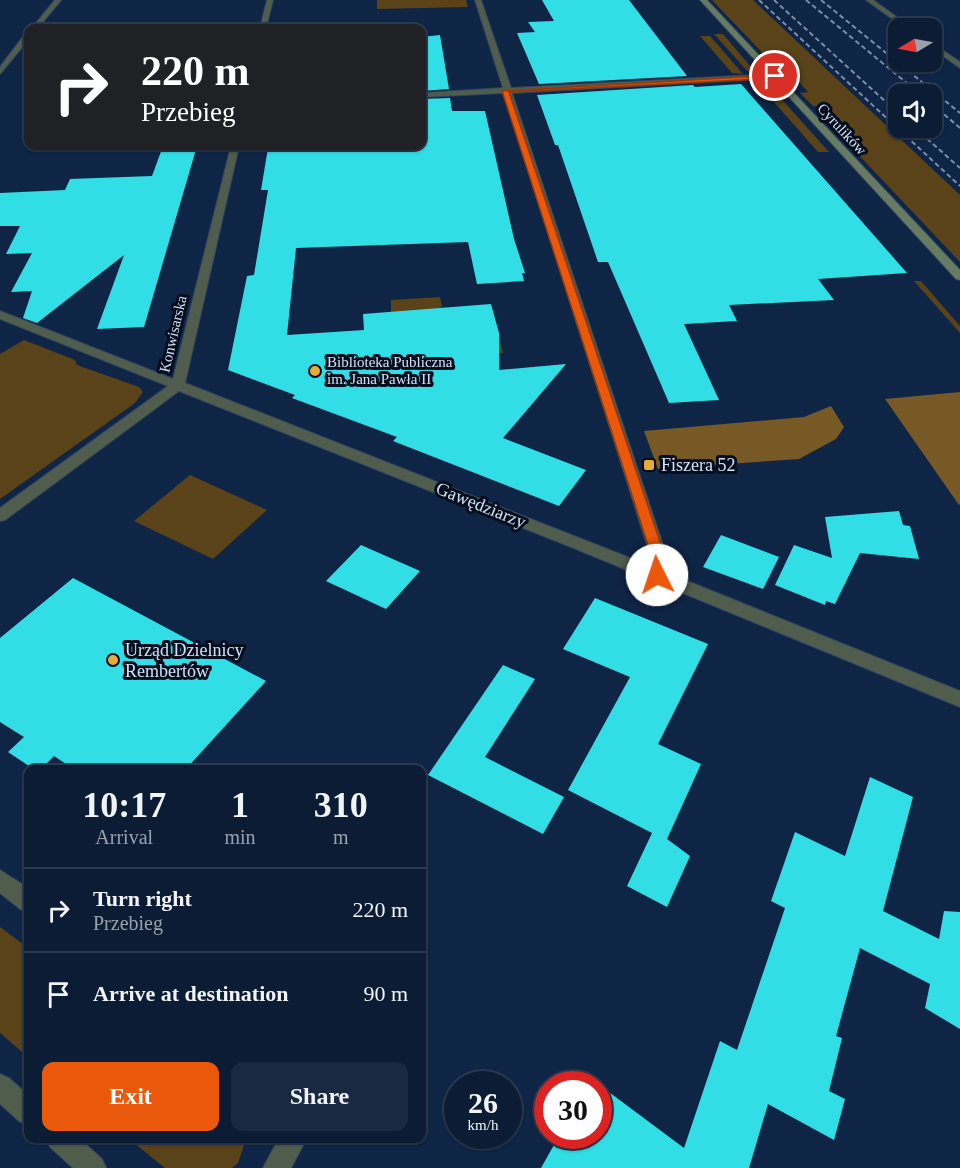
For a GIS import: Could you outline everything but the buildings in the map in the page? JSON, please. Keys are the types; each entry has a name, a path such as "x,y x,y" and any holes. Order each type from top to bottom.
{"main road":[{"name":"Cyrulików","path":"703,0 960,277"}],"street":[{"path":"38,24 58,0"},
{"path":"265,24 270,0"},
{"path":"478,0 505,91 655,545 657,575"},
{"path":"869,0 895,18"},
{"path":"0,72 24,41"},
{"path":"942,52 960,66"},
{"path":"426,95 775,76"},
{"name":"Konwisarska","path":"0,516 178,385 234,150"},
{"name":"Gawędziarzy","path":"0,315 657,575 960,699"},
{"path":"0,880 24,898"},
{"path":"0,1087 24,1108"},
{"path":"65,1143 93,1168"},
{"path":"276,1168 291,1143"}],"shaded area":[{"path":"377,0 466,0 468,7 377,9"},
{"path":"712,0 753,0 888,127 888,138 899,138 960,195 960,262 818,112 830,110 827,106 813,106 800,93 808,92 783,65 774,65"},
{"path":"714,34 723,34 756,73 750,74"},
{"path":"700,36 710,36 743,74 732,73"},
{"path":"767,94 777,94 829,152 818,152"},
{"path":"914,281 921,281 960,326 960,333"},
{"path":"440,297 442,307 440,308 499,335 503,353 391,361 391,300"},
{"path":"24,340 75,360 77,365 139,387 143,392 135,403 0,499 0,354"},
{"path":"960,392 960,504 959,505 885,399"},
{"path":"831,406 844,427 836,439 799,459 658,469 644,431 804,417"},
{"path":"190,475 267,510 213,559 134,521"},
{"path":"0,927 24,945 24,1054 0,1033"},
{"path":"134,1143 245,1143 238,1163 232,1168 165,1168"}],"railway":[{"path":"759,0 960,186"},
{"path":"774,0 888,104"},
{"path":"806,0 908,84"},
{"path":"821,0 960,113"},
{"path":"942,113 960,128"},
{"path":"926,138 960,168"}],"place":[{"name":"Biblioteka Publiczna im. Jana Pawła II","path":"315,371"},
{"name":"Fiszera 52","path":"649,465"},
{"name":"Urząd Dzielnicy Rembertów","path":"113,660"}],"route":[{"path":"657,575 655,545 505,91 775,76"}]}
